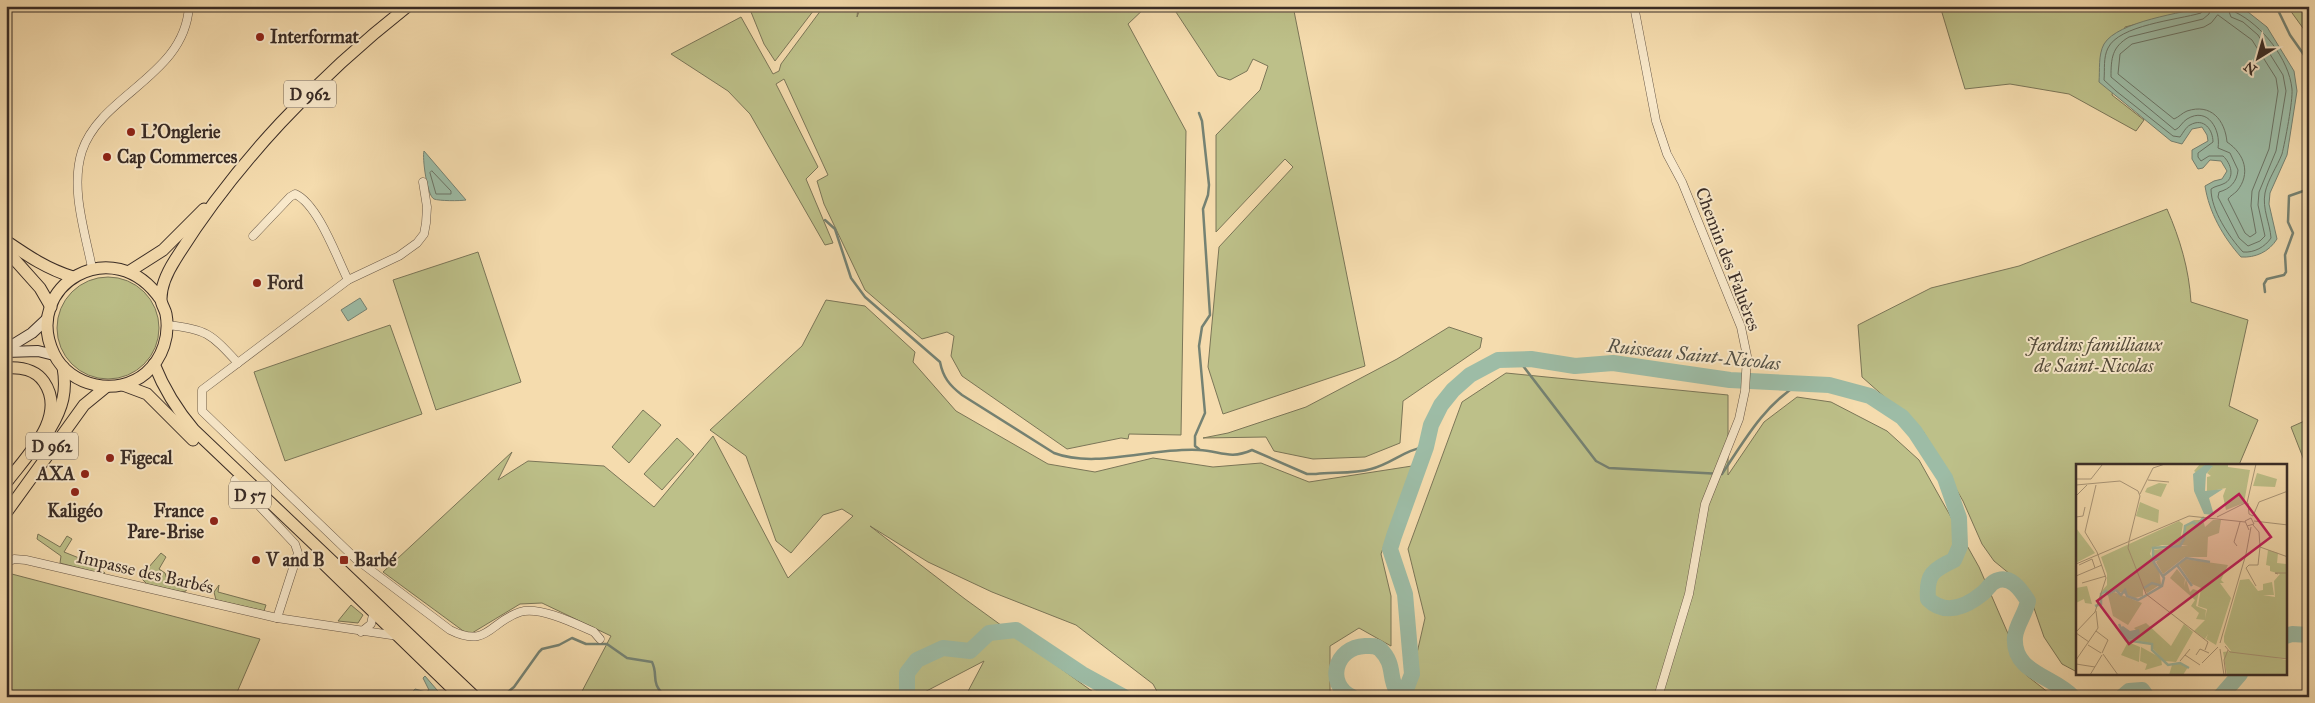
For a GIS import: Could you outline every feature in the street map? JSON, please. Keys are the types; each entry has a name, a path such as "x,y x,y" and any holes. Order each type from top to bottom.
{"main road":[{"name":"D 962","path":"161,300 165,278 175,260 222,192 264,142 310,94 408,6"},
{"name":"D 962","path":"130,271 163,250 222,192"},
{"path":"6,241 45,266 73,277"},
{"path":"6,250 40,288 49,312 50,343 54,355 63,367 75,377 90,384 106,386 123,385 145,373 154,364 164,346 167,326 161,300 153,288 142,278 130,271 111,267 92,268 73,277 60,290 49,312 32,333 6,351"},
{"path":"6,351 38,351 54,355"},
{"name":"D 57","path":"154,364 165,391 176,410 194,430 475,697"},
{"path":"6,368 21,367 42,380 50,392 52,406 49,420 41,436 6,483"},
{"name":"D 962","path":"6,490 61,412 66,383 63,367"},
{"name":"D 57","path":"123,385 147,394 155,400 235,480 400,636 461,697"},
{"name":"D 962","path":"6,513 84,405 106,386"}],"street":[{"path":"92,268 78,191 82,151 89,136 100,122 174,50 187,24 189,6"},
{"name":"Chemin des Faluères","path":"1634,6 1656,121 1741,327 1746,356 1745,391 1739,419 1705,504 1689,594 1658,697"},
{"path":"423,182 427,207 424,234 417,243 399,256 348,280 202,390 202,411 356,559 450,630 464,637 478,638 520,612 540,611 594,632 600,639"},
{"path":"253,236 295,194 302,197 318,219 348,280"},
{"path":"167,326 203,331 214,338 238,363"},
{"path":"235,480 295,544 298,554 277,618"},
{"name":"Impasse des Barbés","path":"6,563 14,559 26,560 277,618 360,632 400,636"},
{"path":"360,632 371,624 374,612 371,598"}],"green space":[{"path":"761,6 817,6 775,61 764,44 751,12"},
{"path":"824,6 858,6 857,17 861,6 1147,6 1128,24 1186,131 1181,435 1129,434 1128,439 1121,438 1067,449 962,376 951,356 954,336 947,332 922,339 865,290 824,204 817,181 828,175 784,79 776,84 818,167 806,179 833,243 825,245 750,114 728,91 671,54 741,17 773,74 779,71 781,64"},
{"path":"1172,6 1293,6 1365,366 1223,414 1208,367 1219,247 1293,167 1285,159 1216,232 1216,135 1260,90 1268,66 1253,59 1247,71 1230,80 1218,76"},
{"path":"1940,6 2209,6 2125,27 2112,95 2144,120 2136,131 2069,94 2010,84 1965,89"},
{"path":"2287,6 2309,6 2309,35 2308,35"},
{"name":"Jardins familliaux de Saint-Nicolas","path":"2167,209 2183,254 2191,302 2248,320 2229,406 2258,420 2239,464 2076,464 2076,671 2062,664 2044,637 2027,588 1994,561 1982,544 1963,501 1923,431 1862,377 1858,325 1931,288 2019,266"},
{"path":"478,252 521,382 436,410 393,280"},
{"path":"108,277 127,281 144,292 155,309 159,328 155,347 144,364 127,375 108,379 89,375 72,364 61,347 57,328 61,309 72,292 89,281"},
{"path":"826,300 865,306 915,352 913,362 956,411 1048,464 1095,472 1153,458 1213,467 1261,463 1309,482 1412,466 1381,554 1391,596 1391,646 1359,628 1330,646 1330,691 1338,697 1160,697 1153,684 1076,625 992,592 928,562 870,526 965,599 1100,697 965,697 984,661 915,697 579,697 611,636 542,603 520,604 472,633 466,633 383,572 512,452 498,480 528,461 604,466 654,507 713,436 788,578 853,516 842,509 823,515 791,553 776,541 746,456 710,430 802,346"},
{"path":"390,325 422,414 285,461 254,372"},
{"path":"1449,327 1482,338 1480,348 1403,401 1400,443 1365,457 1313,459 1274,451 1266,437 1203,438 1228,433 1306,407 1397,359"},
{"path":"1506,373 1728,395 1728,475 1764,422 1797,397 1831,402 1887,431 1919,460 1979,567 2026,675 2054,697 1407,697 1425,618 1408,549 1462,402"},
{"path":"643,410 661,425 629,463 612,447"},
{"path":"2309,419 2309,473 2291,427"},
{"path":"677,438 694,454 662,490 644,474"},
{"path":"38,534 60,547 67,536 72,539 64,552 84,560 105,573 102,574 60,563 61,556 37,539"},
{"path":"161,553 166,557 159,569 165,573 167,579 185,580 188,585 186,591 182,592 147,584 142,579 142,575"},
{"path":"8,573 260,639 235,697 6,697"},
{"path":"219,585 218,592 266,605 264,611 216,600 214,592"},
{"path":"351,605 363,615 358,623 338,621"}],"water":[{"path":"2209,6 2232,6 2248,12 2267,27 2294,71 2297,91 2287,155 2270,193 2269,204 2277,239 2266,251 2251,256 2241,257 2223,233 2213,215 2205,186 2222,179 2227,171 2221,161 2210,160 2203,168 2198,169 2192,159 2192,150 2208,141 2202,127 2192,129 2182,144 2171,141 2099,82 2101,53 2104,44 2111,36 2123,29 2152,19"},
{"path":"424,151 466,200 440,200 434,199 431,196 426,176"},
{"path":"360,298 367,309 348,321 341,310"},
{"path":"425,676 443,697 408,697 415,689 426,692 429,690 423,678"}],"waterway":[{"path":"2276,6 2290,35 2309,62"},
{"path":"1199,113 1202,121 1209,185 1203,209 1210,315 1202,327 1199,346 1205,413 1195,436 1195,446 1199,449"},
{"path":"2309,122 2309,149"},
{"path":"2265,292 2264,284 2267,279 2284,275 2286,272 2285,255 2293,233 2288,222 2289,196 2309,189"},
{"path":"825,220 835,229 851,278 865,297 940,362 947,380 954,388 962,395 1054,453 1088,459 1181,450 1199,450 1231,455 1252,450 1307,474 1316,474 1364,471 1379,467 1418,448 1426,447"},
{"path":"1517,358 1596,461 1609,468 1722,474 1765,413 1775,402 1799,384"},
{"name":"Ruisseau Saint-Nicolas","path":"1352,697 1338,684 1336,675 1341,659 1355,648 1371,646 1380,649 1388,660 1397,691 1403,691 1407,687 1412,674 1405,594 1390,549 1426,447 1431,425 1441,405 1453,390 1470,375 1498,360 1531,359 1575,366 1613,363 1730,380 1829,385 1870,396 1902,417 1915,432 1945,478 1959,518 1960,546 1954,560 1932,574 1928,584 1928,599 1941,607 1955,608 1970,602 1994,582 2000,580 2010,581 2022,592 2028,601 2015,637 2016,649 2020,659 2036,673 2056,684 2073,697"},
{"name":"Ruisseau Saint-Nicolas","path":"907,697 907,673 917,660 943,648 970,651 989,633 1016,630 1082,674 1124,697"},
{"name":"Ruisseau Saint-Nicolas","path":"2288,635 2309,635"},
{"path":"502,697 514,687 542,649 559,645 572,638 586,644 607,644 627,658 652,662 656,683 666,697"},
{"name":"Ruisseau Saint-Nicolas","path":"2220,697 2238,676"},
{"name":"Ruisseau Saint-Nicolas","path":"2122,697 2129,691 2142,690 2147,697"}],"place":[{"name":"Interformat","path":"260,37"},
{"name":"L'Onglerie","path":"131,132"},
{"name":"Cap Commerces","path":"107,157"},
{"name":"Ford","path":"257,283"},
{"name":"Figecal","path":"110,458"},
{"name":"AXA","path":"85,474"},
{"name":"Kaligéo","path":"75,492"},
{"name":"France Pare-Brise","path":"214,521"},
{"name":"V and B","path":"256,560"},
{"name":"Barbé","path":"344,560"}]}
